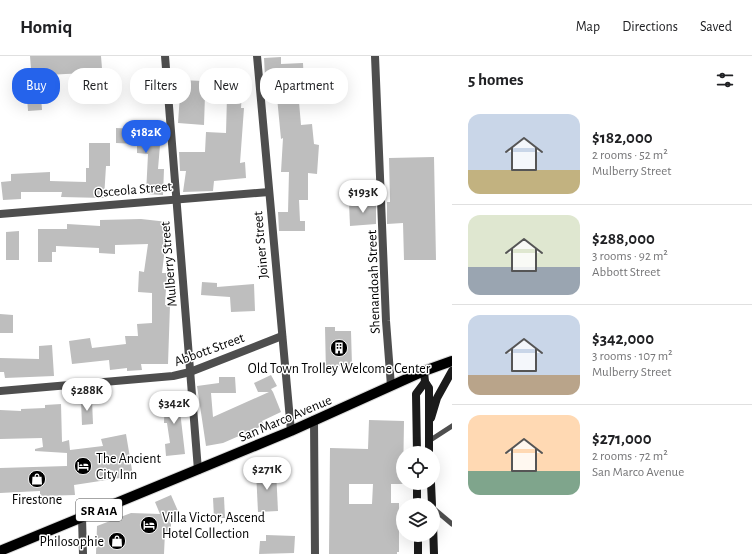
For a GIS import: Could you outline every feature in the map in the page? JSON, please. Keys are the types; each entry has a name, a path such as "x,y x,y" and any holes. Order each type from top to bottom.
{"main road":[{"name":"SR A1A","path":"424,377 452,361"},
{"path":"429,426 437,398 452,371"},
{"name":"San Marco Avenue","path":"0,551 291,431 391,386 424,377"},
{"path":"424,377 429,388 429,446"},
{"path":"417,446 416,394 424,377"},
{"path":"418,542 418,554"},
{"path":"434,542 434,554"}],"street":[{"name":"Mulberry Street","path":"165,56 198,470"},
{"name":"Joiner Street","path":"257,56 291,431"},
{"name":"Shenandoah Street","path":"376,56 386,321 391,386"},
{"name":"Osceola Street","path":"0,214 269,192"},
{"name":"Abbott Street","path":"0,391 173,376 190,372 282,336"},
{"path":"314,420 315,554"},
{"path":"82,517 83,554"}],"lane":[{"path":"429,441 452,426"},
{"path":"440,513 452,524"}],"building":[{"path":"30,56 101,56 102,68 68,68 68,74 60,74 60,68 31,68"},
{"path":"281,57 281,64 303,63 303,68 265,68 264,58"},
{"path":"191,80 199,81 199,104 205,104 204,125 178,123 179,104 191,104"},
{"path":"28,104 42,104 42,110 28,111"},
{"path":"227,104 241,104 241,108 244,108 240,163 245,162 246,178 214,181 213,191 183,192 186,171 180,171 179,152 205,152 206,132 226,133"},
{"path":"278,104 299,104 301,125 312,124 314,144 319,145 317,174 308,173 308,200 299,200 300,221 305,221 305,231 279,231 278,212 288,212 289,172 281,172 283,138 281,139"},
{"path":"138,126 150,127 150,133 161,133 158,169 164,169 163,195 146,194 148,154 137,153 137,144 116,143 116,128 138,129"},
{"path":"89,143 110,143 110,166 106,166 104,198 61,197 62,192 21,192 21,199 3,200 1,182 11,181 11,174 50,172 50,181 86,182 86,168 89,168"},
{"path":"434,157 436,260 404,260 403,223 387,224 387,202 390,202 389,158"},
{"path":"376,202 376,224 350,226 349,203"},
{"path":"141,219 168,222 162,273 167,273 165,305 170,305 168,364 141,364 142,370 127,371 127,368 110,370 109,360 72,364 69,341 90,338 92,348 126,344 125,336 138,336 137,324 152,323 152,293 138,292 139,271 144,272 148,244 115,245 115,254 99,253 99,248 56,246 56,252 52,252 52,262 38,262 38,229 67,229 67,224 100,226 100,220"},
{"path":"19,231 19,260 6,260 6,232"},
{"path":"202,282 217,283 217,287 254,284 255,311 231,312 230,297 201,295"},
{"path":"0,314 13,315 13,333 0,333"},
{"name":"Old Town Trolley Welcome Center","path":"325,327 335,327 335,331 351,331 352,366 336,366 336,374 326,374"},
{"path":"52,345 54,376 5,378 4,372 0,372 0,358 39,359 39,346"},
{"path":"271,375 277,386 271,389 273,392 258,392 254,383"},
{"path":"219,377 235,377 236,393 211,393 213,417 269,392 273,392 281,412 262,421 264,425 223,443 206,446 197,386 219,383"},
{"path":"165,393 180,394 180,411 185,454 166,456 165,444 170,443 167,423 164,423"},
{"path":"81,400 92,400 93,424 82,425"},
{"path":"61,404 62,442 69,440 70,450 103,446 101,439 126,434 133,476 74,485 75,495 40,496 40,491 0,493 0,468 67,466 67,453 35,451 35,449 43,447 42,438 0,439 0,410 21,411 21,409 45,408 45,405"},
{"path":"369,420 404,421 404,446 396,446 396,484 391,484 391,503 396,503 396,542 399,542 399,552 397,552 397,554 329,554 330,448 368,449","holes":["349,484 373,484 372,504 349,504"]},
{"path":"276,470 278,511 258,512 256,471"},
{"name":"Villa Victor, Ascend Hotel Collection","path":"171,495 178,511 171,514 171,540 168,532 165,532 164,554 96,554 97,526 131,513 160,514 155,502"},
{"path":"224,497 225,518 214,518 213,498"},
{"path":"266,535 295,536 294,553 259,554 260,541 266,541"}],"place":[{"name":"Old Town Trolley Welcome Center","path":"339,348"},
{"name":"The Ancient City Inn","path":"83,466"},
{"name":"Firestone","path":"37,479"},
{"name":"Villa Victor, Ascend Hotel Collection","path":"149,525"},
{"name":"Philosophie","path":"117,541"}]}
